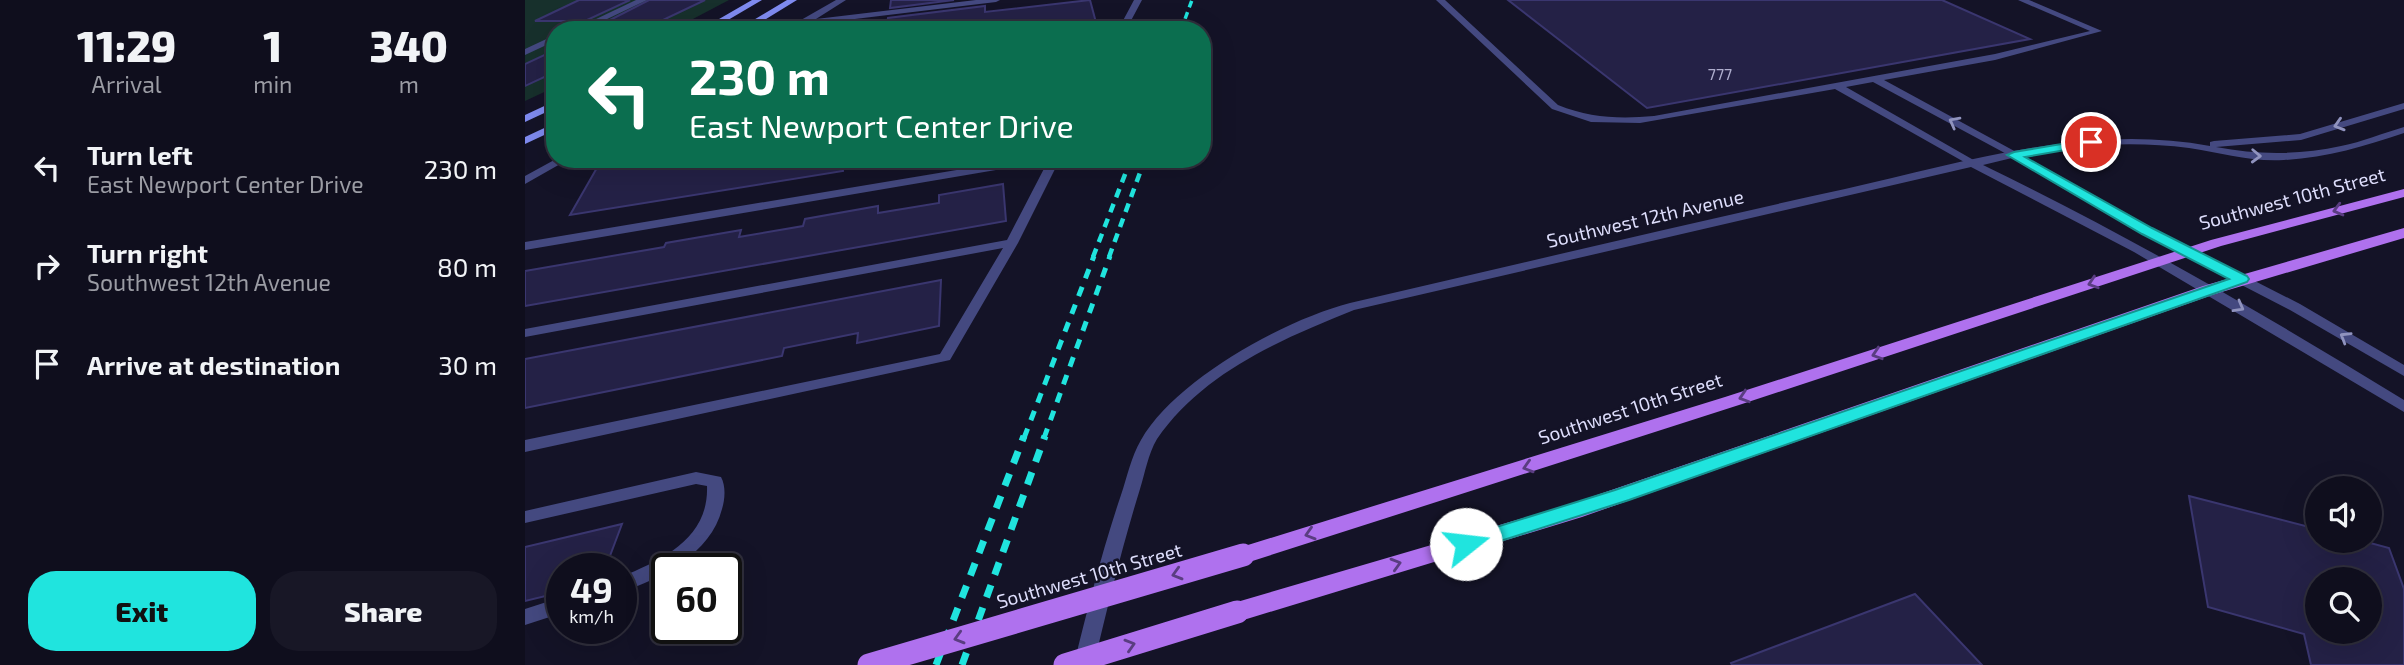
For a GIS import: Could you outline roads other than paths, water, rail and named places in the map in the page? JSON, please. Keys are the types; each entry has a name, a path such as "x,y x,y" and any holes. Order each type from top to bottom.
{"main road":[{"name":"Southwest 10th Street","path":"869,665 1243,555 1732,401 2188,252 2404,193"},
{"path":"1065,665 1574,511 2209,290 2404,233"}],"street":[{"path":"596,21 642,0"},
{"path":"720,21 758,0"},
{"path":"756,21 793,0"},
{"path":"806,21 842,0"},
{"path":"820,21 996,0"},
{"path":"1127,21 1138,0"},
{"path":"1440,0 1555,107 1576,117 1615,123 1654,119 2030,50 2098,31 2022,0"},
{"path":"525,41 546,40"},
{"path":"525,52 546,42"},
{"path":"1875,79 2188,252 2242,279 2404,371"},
{"path":"1837,86 1973,164 2018,185 2209,290 2404,407"},
{"name":"Southwest 12th Avenue","path":"1084,665 1115,537 1150,436 1179,405 1220,369 1293,328 1350,307 2014,155 2071,144 2111,141 2188,145 2301,137 2404,106"},
{"path":"525,119 546,108"},
{"path":"525,141 546,130"},
{"name":"Southwest 12th Avenue","path":"2188,145 2246,156 2308,155 2344,149 2404,130"},
{"path":"525,181 548,168"},
{"path":"525,246 989,168"},
{"path":"525,446 945,357 1012,243 1050,168"},
{"path":"525,333 1012,243"},
{"path":"525,517 696,478 715,481 717,493 713,513 693,547 664,567 637,578"},
{"path":"525,617 546,610"}],"railway":[{"path":"1184,21 1192,0"},
{"path":"1093,257 1128,168"},
{"path":"1109,257 1142,168"},
{"path":"1024,438 1094,256"},
{"path":"1044,438 1110,256"},
{"path":"936,665 1024,436"},
{"path":"962,665 1045,436"}]}
